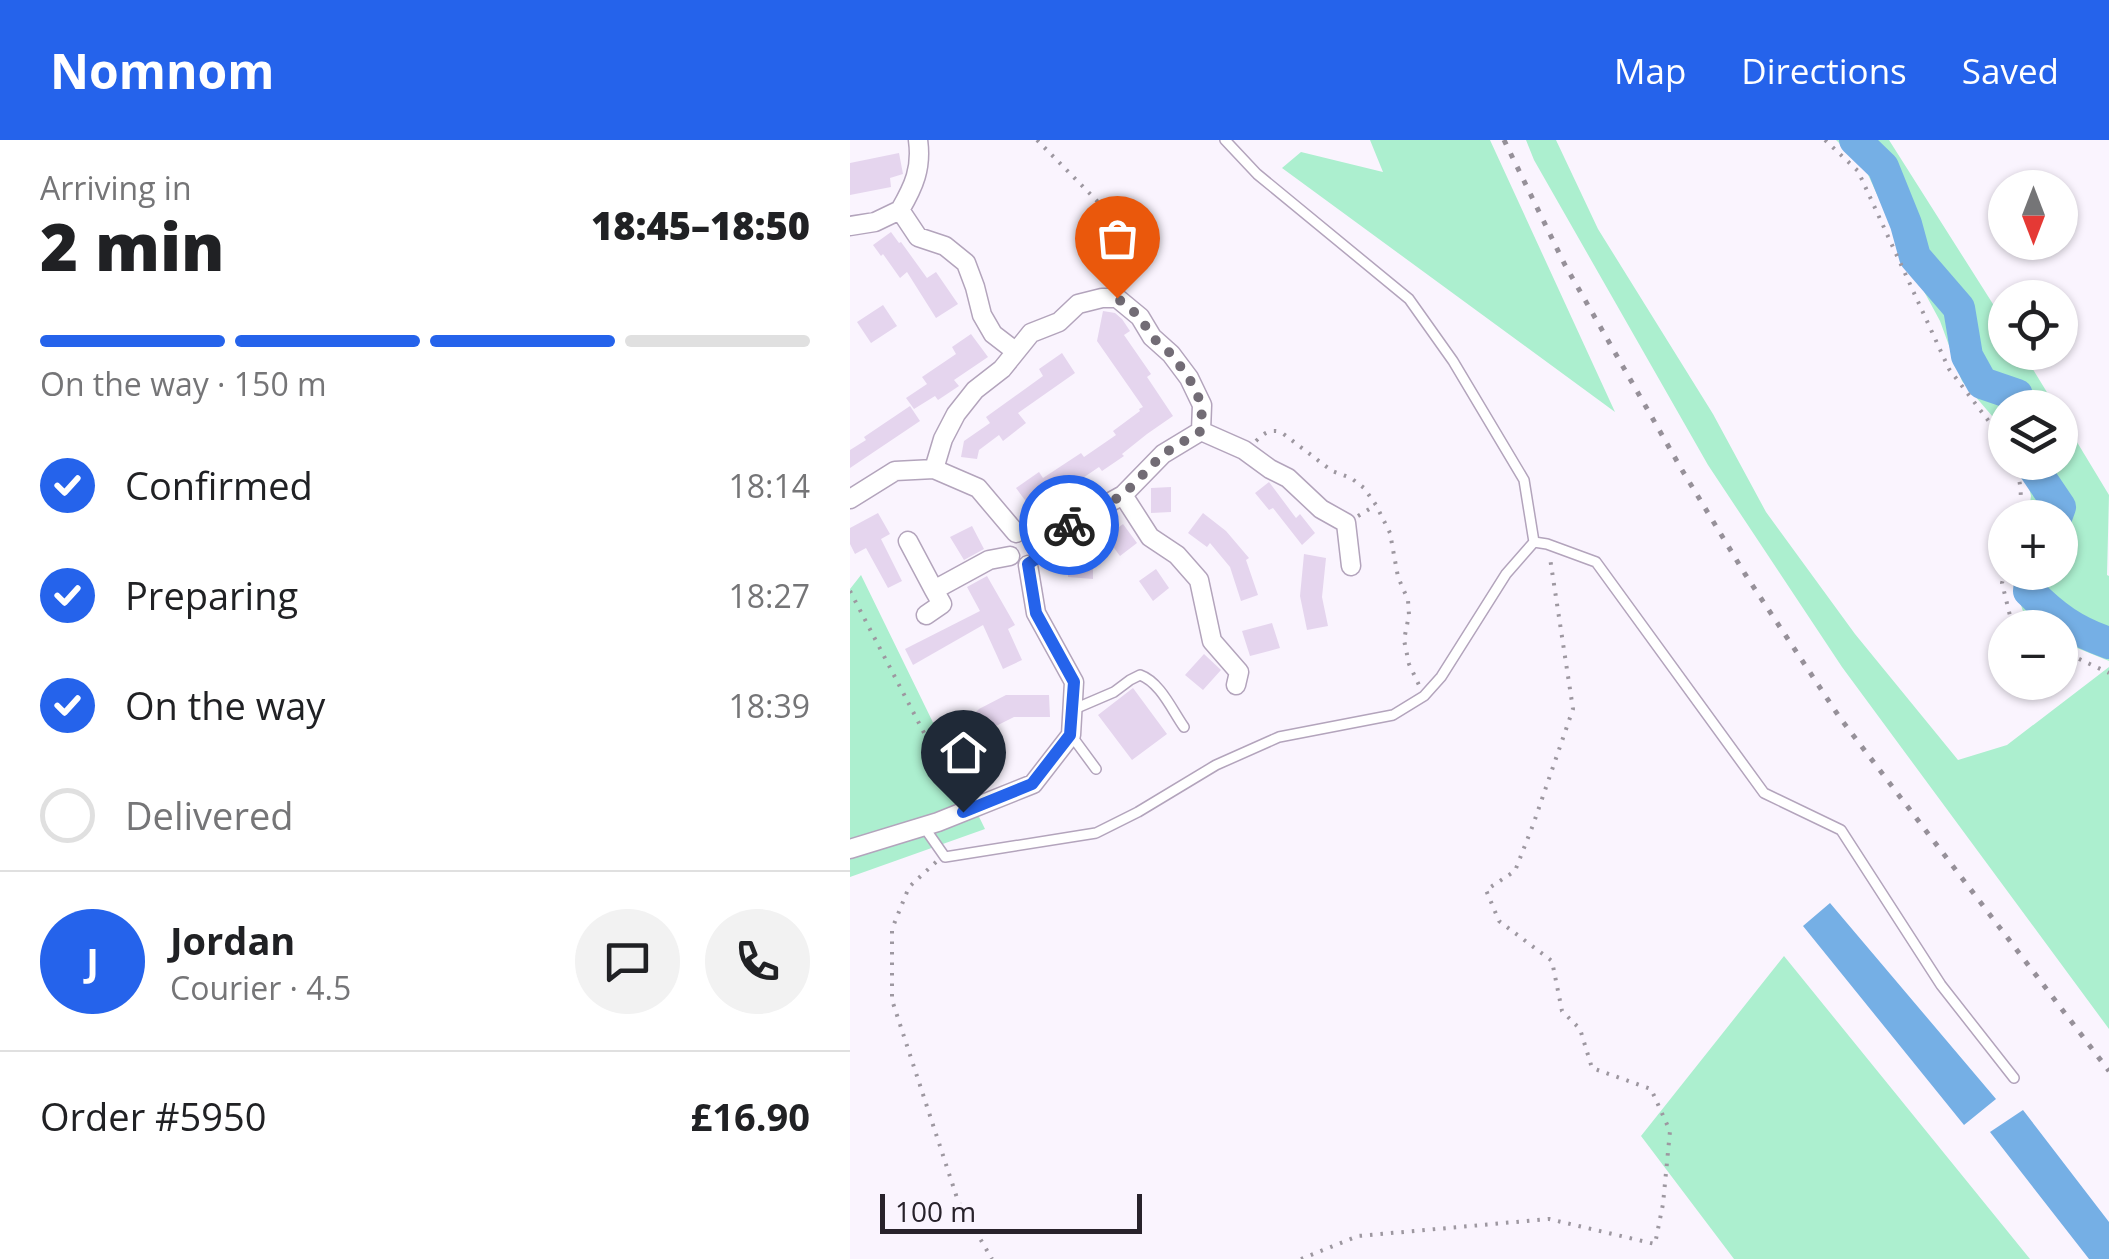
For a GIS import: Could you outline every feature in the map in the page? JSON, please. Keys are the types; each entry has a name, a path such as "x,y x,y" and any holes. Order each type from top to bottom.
{"street":[{"path":"850,226 875,222 900,210 915,184 918,140"},
{"path":"900,210 918,237 944,246 966,263 982,315 993,334 1015,351"},
{"path":"934,468 956,414 975,390 1002,369 1031,333 1058,322 1078,304 1102,298 1117,298 1140,317 1152,337 1189,378 1202,405 1201,431"},
{"path":"1040,541 1123,495 1163,454 1201,431"},
{"path":"1201,431 1244,450 1288,478 1321,509 1346,523 1351,566"},
{"path":"850,498 895,470 934,468 978,488 1016,533"},
{"path":"1123,495 1150,537 1177,555 1199,580 1212,641 1239,672 1236,686"},
{"path":"1027,531 1037,536 1040,556 1028,564 1018,564 1010,556 1008,546 1016,533 1027,531"},
{"path":"908,541 942,604 926,615"},
{"path":"934,590 989,560 1010,556"},
{"path":"850,849 924,826 1032,784 1070,735 1074,682 1036,613 1028,564"}],"lane":[{"path":"1225,140 1258,174 1409,299 1453,361 1524,480 1534,542"},
{"path":"1534,542 1596,562 1764,793 1841,830 1941,985 2014,1078"},
{"path":"924,826 944,858 1096,833 1216,766 1279,737 1393,716 1424,696 1441,677 1506,574 1534,542"},
{"path":"1072,710 1114,692 1140,675 1156,686 1184,727"},
{"path":"1070,735 1096,769"}],"path":[{"path":"1036,140 1106,210 1112,224 1117,298"},
{"path":"1825,140 1858,171 1949,369 1988,420"},
{"path":"1264,433 1281,432 1332,471 1364,488 1376,505 1390,533 1398,578 1408,600 1404,640 1424,696"},
{"path":"1300,1259 1358,1236 1549,1219 1655,1244 1664,1204 1670,1131 1651,1089 1592,1068 1580,1029 1562,1011 1552,961 1499,920 1486,890 1515,870 1573,709 1548,544"},
{"path":"850,591 959,800"},
{"path":"2078,659 2109,674"},
{"path":"944,858 908,886 892,929 892,1000 958,1201 992,1259"}],"green space":[{"path":"1370,140 1490,140 1615,412 1282,168 1301,152 1383,172"},
{"path":"1526,140 1556,140 1598,229 1713,414 1766,512 1855,634 1958,760 2007,745 2066,700 2078,700 2078,691 2109,667 2109,1029 1842,667 1708,465"},
{"path":"1836,140 1889,140 1988,296 1988,370 2033,370 2046,390 1988,390 1988,411 1962,381 1940,321 1865,168"},
{"path":"2078,444 2109,495 2109,661 2078,648 2078,610 2023,610 2016,590 2078,590 2078,500 2030,500 2027,480 2078,480"},
{"path":"861,575 985,829 850,877 850,589"},
{"path":"1784,956 2030,1259 1734,1259 1641,1136"}],"water":[{"path":"1830,903 1996,1099 1964,1125 1803,926"},
{"path":"2023,1110 2109,1222 2109,1259 2089,1259 1990,1132"}],"building":[{"path":"899,153 903,174 890,178 891,187 850,195 850,163"},
{"path":"891,232 927,278 936,272 958,304 936,318 907,272 900,278 873,245"},
{"path":"883,305 897,326 871,343 857,322"},
{"path":"1103,311 1115,313 1130,331 1124,335 1173,416 1102,471 1099,467 1071,486 1066,480 1030,507 1016,488 1039,472 1043,478 1081,453 1084,457 1116,435 1113,431 1143,407 1097,341"},
{"path":"971,334 988,357 954,380 959,386 914,409 906,398 927,384 922,377 956,354 952,347"},
{"path":"1062,353 1075,373 1018,413 1026,423 1003,441 999,435 979,450 977,459 961,457 964,441 990,423 986,417 1043,376 1039,369"},
{"path":"910,406 920,421 850,468 850,450"},
{"path":"1269,482 1296,518 1300,514 1315,533 1302,545 1273,508 1269,510 1255,493"},
{"path":"1171,487 1171,512 1151,513 1151,488"},
{"path":"878,513 890,534 881,539 902,581 888,588 866,548 855,554 850,544 850,528"},
{"path":"1203,513 1226,531 1249,558 1246,560 1258,595 1241,601 1230,567 1210,543 1207,547 1188,533"},
{"path":"1123,524 1137,543 1120,556 1106,537"},
{"path":"972,526 984,549 964,560 950,537"},
{"path":"1068,545 1093,545 1093,579 1068,577"},
{"path":"1304,554 1326,558 1322,597 1328,626 1307,630 1300,596"},
{"path":"1156,569 1169,588 1153,601 1139,581"},
{"path":"987,576 1015,625 1008,629 1022,660 1003,669 983,625 913,665 905,649 980,611 967,587"},
{"path":"1272,623 1280,648 1250,656 1242,631"},
{"path":"1204,654 1221,670 1203,690 1185,675"},
{"path":"1133,688 1167,734 1132,760 1098,715"},
{"path":"1006,695 1049,695 1050,717 1014,717 982,733 966,749 952,736 979,709"}],"waterway":[{"path":"1855,140 1883,167 1915,257 1959,308 1967,356 1982,383 2002,390"},
{"path":"2042,480 2055,500"},
{"path":"2029,590 2075,628 2109,643"}],"railway":[{"path":"1504,140 1565,265 1745,574 1840,718 2109,1071"}],"way so far":[{"path":"1069,525 1123,495 1163,454 1201,431 1202,405 1189,378 1152,337 1140,317 1117,298"}],"route":[{"path":"963,812 1032,784 1070,735 1074,682 1036,613 1028,564 1040,556 1040,541 1069,525"}]}
